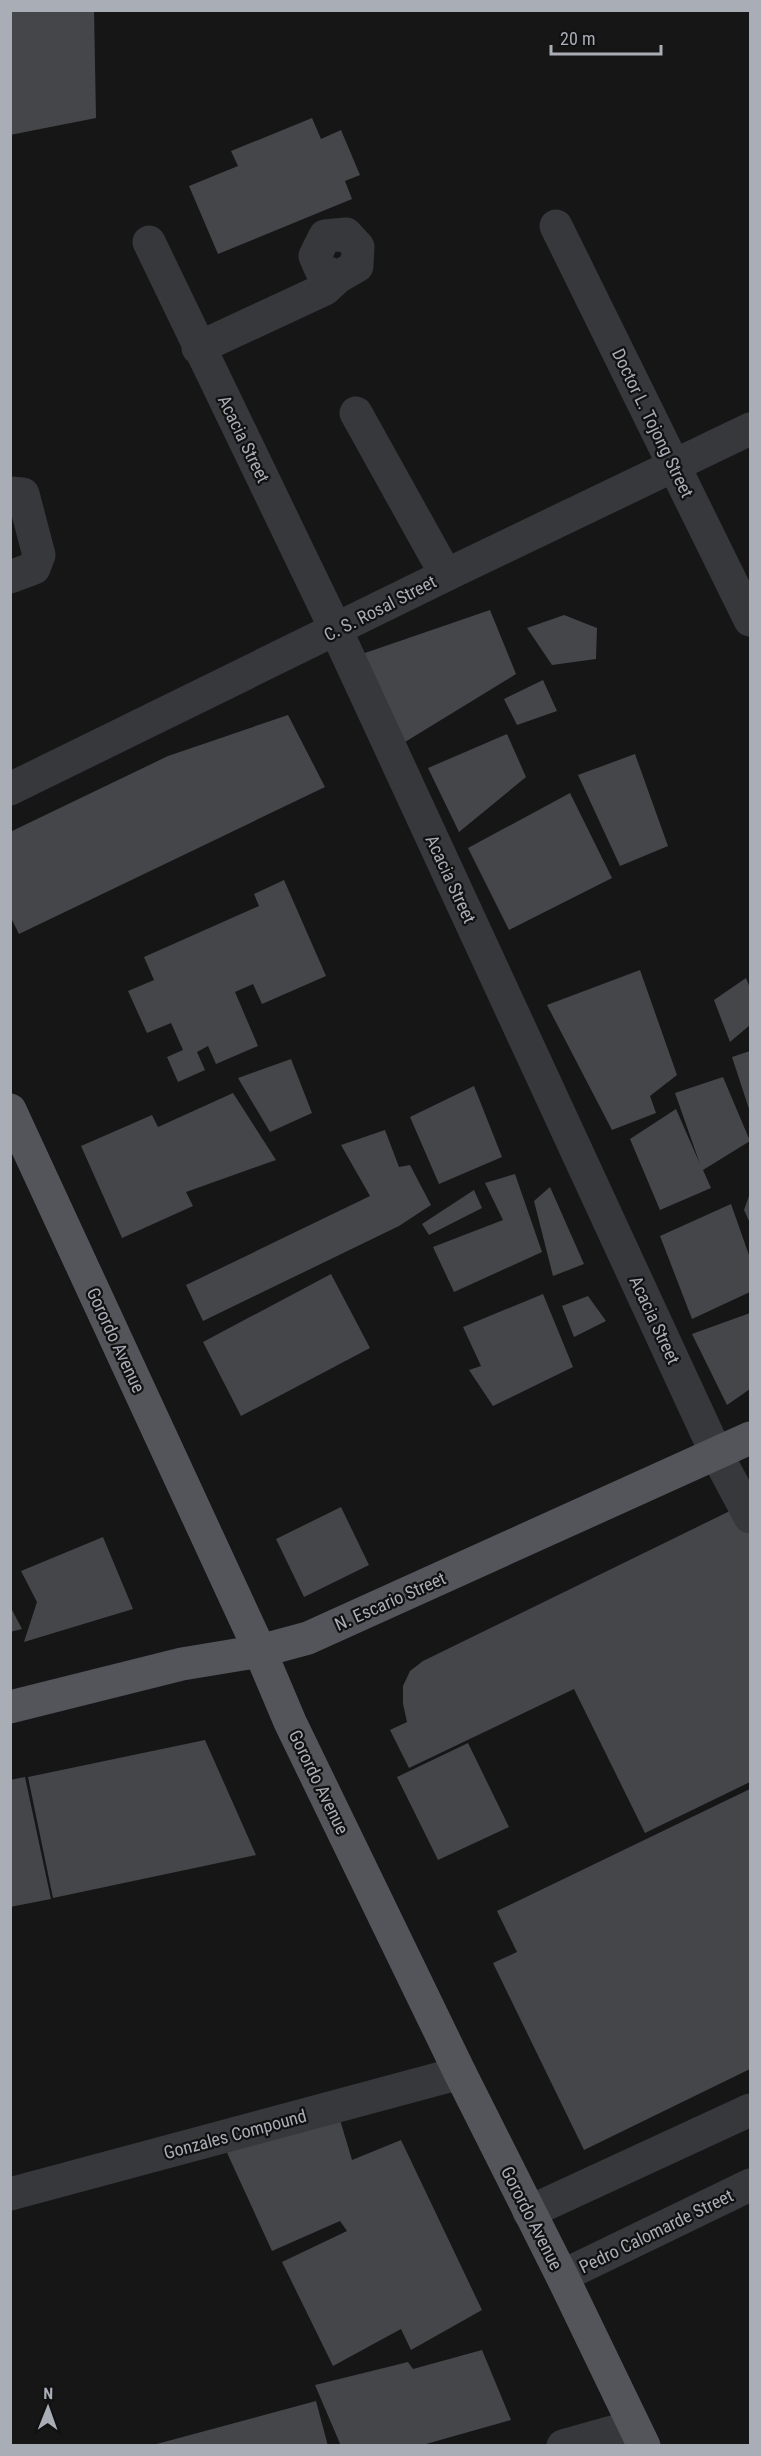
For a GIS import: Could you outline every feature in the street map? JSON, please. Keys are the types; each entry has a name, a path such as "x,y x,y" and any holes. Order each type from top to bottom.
{"main road":[{"name":"Gorordo Avenue","path":"10,1110 260,1651 290,1722 639,2436"},
{"name":"N. Escario Street","path":"10,1707 182,1664 260,1651 308,1638 750,1438"}],"street":[{"name":"Doctor L. Tojong Street","path":"556,226 750,620"},
{"name":"Acacia Street","path":"149,242 198,348 336,630 716,1453 750,1517"},
{"path":"198,348 325,289 338,277"},
{"path":"356,412 446,575"},
{"name":"C. S. Rosal Street","path":"10,789 750,429"},
{"path":"10,493 23,494 39,555 34,568 10,577"},
{"name":"Gonzales Compound","path":"10,2194 460,2073"},
{"path":"529,2212 750,2110"},
{"name":"Pedro Calomarde Street","path":"562,2276 750,2185"},
{"path":"563,2445 639,2436"}],"building":[{"path":"10,10 94,10 96,118 10,135"},
{"path":"312,118 321,139 341,130 360,175 345,181 352,199 218,254 189,186 238,166 231,151"},
{"path":"490,610 516,674 405,742 362,654"},
{"path":"564,615 597,628 596,659 552,665 527,628"},
{"path":"543,680 557,711 517,725 504,699"},
{"path":"288,715 325,787 19,934 10,916 10,832 168,756"},
{"path":"507,734 526,777 459,832 428,768"},
{"path":"635,754 668,846 620,866 578,775"},
{"path":"570,793 612,878 509,930 468,848"},
{"path":"284,880 326,976 262,1004 253,984 235,992 258,1046 216,1064 208,1046 197,1052 205,1070 178,1082 167,1057 183,1050 171,1023 147,1033 128,991 154,980 144,957 259,906 254,894"},
{"path":"640,970 677,1075 650,1096 656,1113 612,1130 547,1005"},
{"path":"746,978 750,988 750,1025 730,1042 714,1000"},
{"path":"750,1051 750,1112 732,1057"},
{"path":"291,1059 312,1113 270,1132 238,1078"},
{"path":"723,1077 750,1141 703,1170 711,1188 660,1210 630,1139 676,1109 700,1164 675,1093"},
{"path":"474,1086 502,1157 439,1184 410,1117"},
{"path":"233,1093 276,1160 186,1192 193,1206 122,1238 81,1146 152,1115 158,1127"},
{"path":"385,1130 399,1167 410,1165 431,1205 399,1226 203,1321 186,1285 370,1196 341,1145"},
{"path":"515,1174 542,1252 454,1292 433,1247 503,1220 485,1183"},
{"path":"550,1187 584,1264 553,1276 534,1201"},
{"path":"474,1190 482,1208 429,1235 422,1224"},
{"path":"750,1193 750,1223 744,1210"},
{"path":"731,1204 750,1258 750,1292 692,1319 660,1236"},
{"path":"331,1274 370,1348 241,1416 203,1342"},
{"path":"543,1294 573,1367 493,1406 469,1370 481,1366 463,1327"},
{"path":"588,1296 606,1321 574,1337 562,1306"},
{"path":"750,1313 750,1389 727,1405 692,1334"},
{"path":"341,1507 369,1565 304,1597 276,1539"},
{"path":"738,1507 750,1532 750,1782 645,1833 574,1689 409,1768 390,1730 407,1722 403,1704 403,1686 410,1671 423,1661"},
{"path":"103,1537 133,1609 24,1642 37,1602 21,1571"},
{"path":"10,1606 22,1629 10,1632"},
{"path":"205,1740 256,1855 53,1898 28,1777"},
{"path":"468,1743 509,1827 438,1860 397,1777"},
{"path":"25,1777 51,1899 10,1907 10,1780"},
{"path":"750,1789 750,2069 584,2150 493,1963 517,1952 497,1911"},
{"path":"338,2113 352,2160 401,2140 482,2310 411,2350 401,2329 333,2366 282,2262 347,2231 340,2221 272,2251 223,2144"},
{"path":"482,2350 511,2420 419,2446 341,2446 315,2385 408,2362 413,2369"},
{"path":"316,2401 328,2446 153,2446 153,2445"}]}
